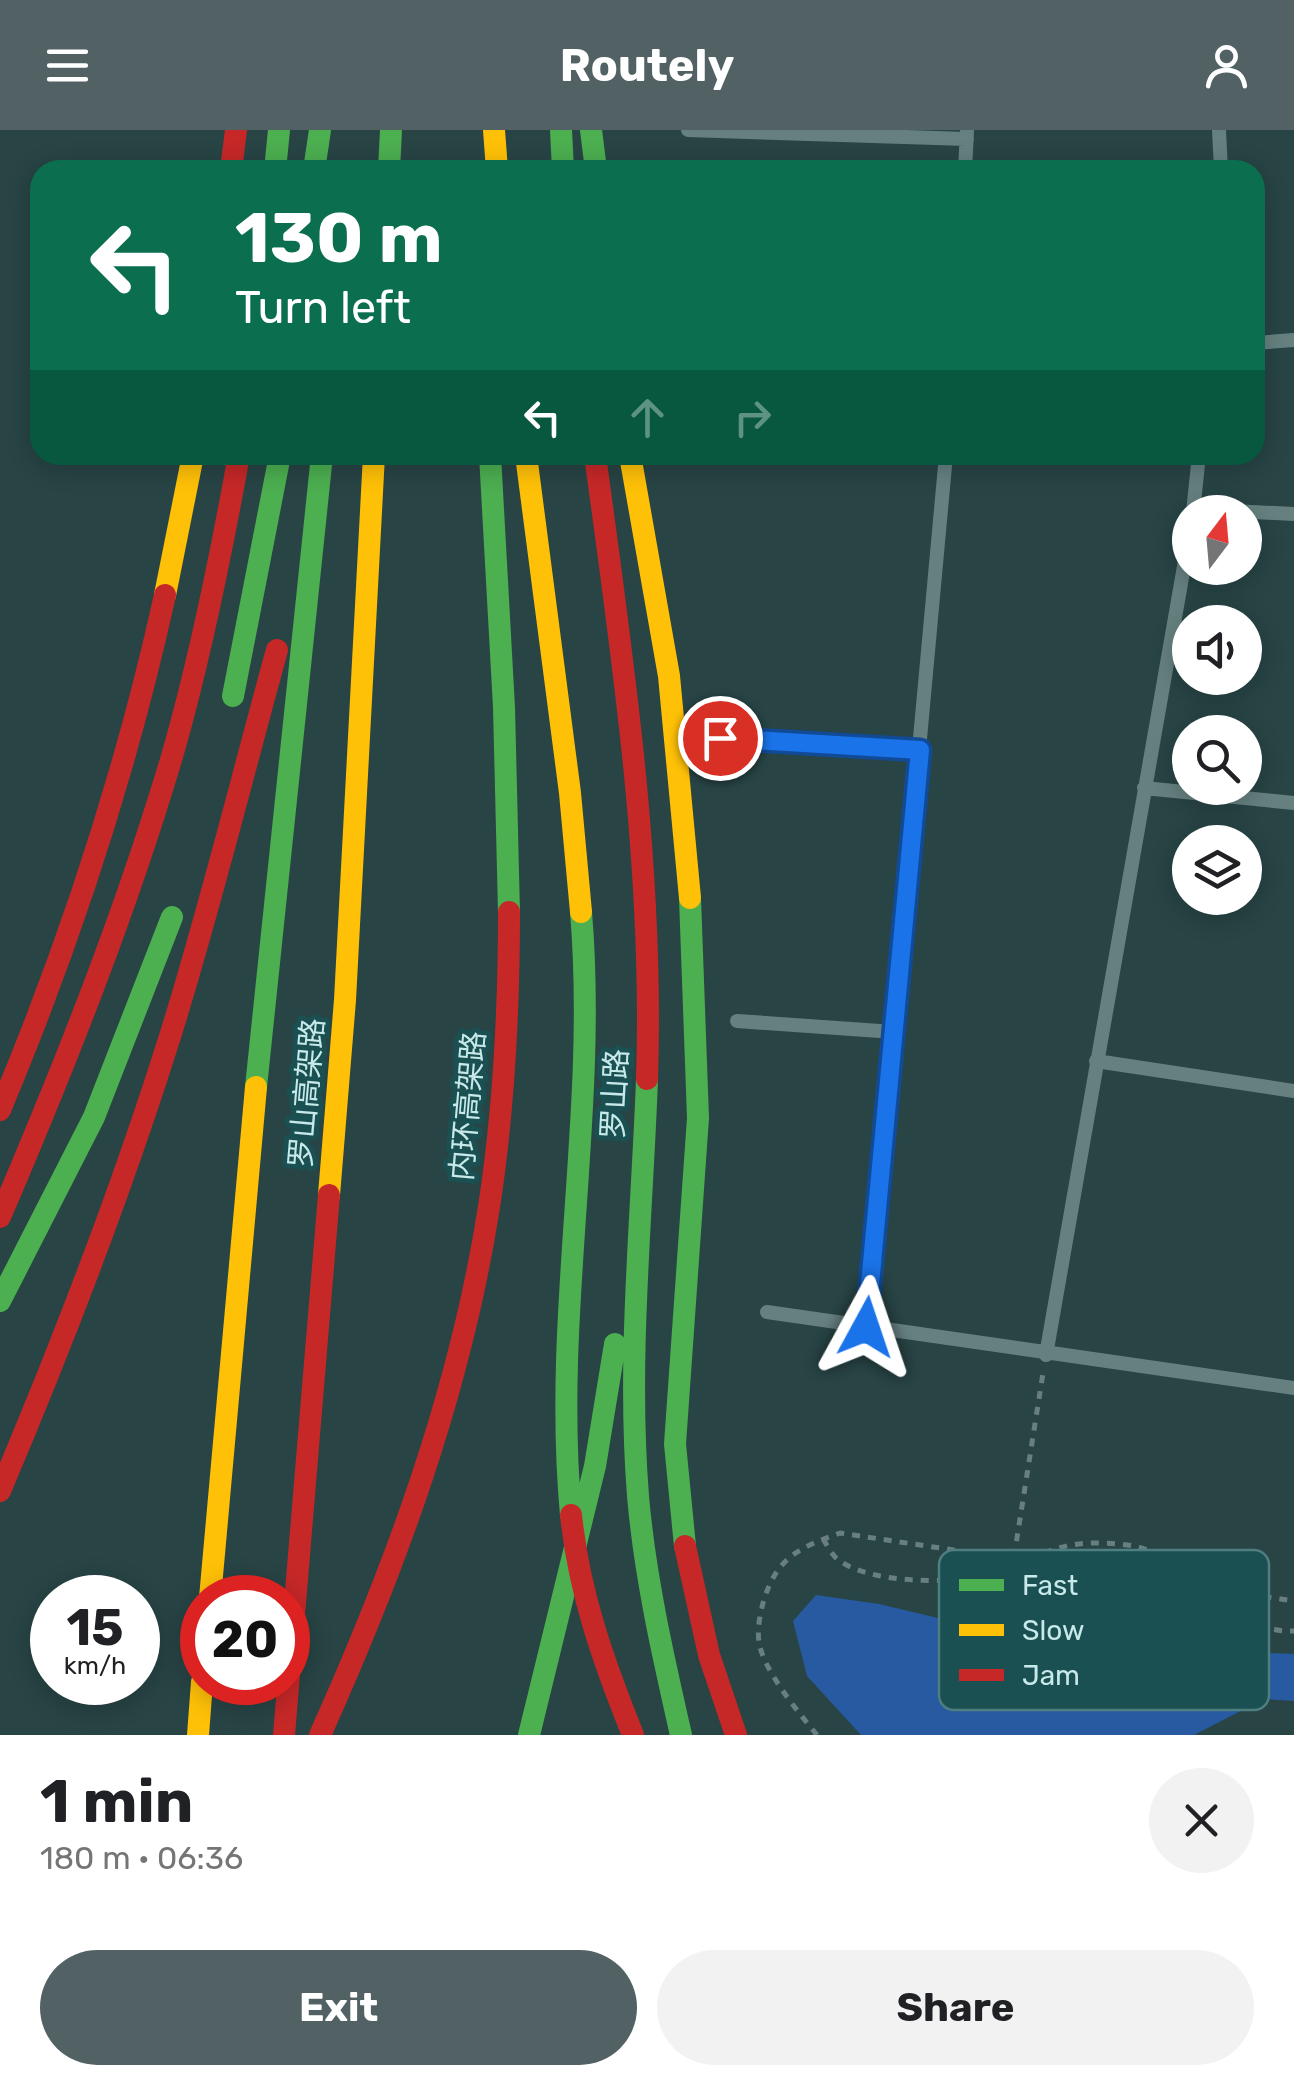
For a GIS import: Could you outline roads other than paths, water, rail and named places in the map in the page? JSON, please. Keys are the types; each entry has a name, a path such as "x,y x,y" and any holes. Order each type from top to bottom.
{"main road":[{"path":"232,160 236,130"},
{"path":"276,160 280,130"},
{"path":"316,160 320,130"},
{"path":"390,160 391,130"},
{"path":"482,130 482,160"},
{"path":"494,130 497,160"},
{"path":"560,130 562,160"},
{"path":"592,130 595,160"},
{"path":"0,1110 52,981 123,769 151,663 191,465"},
{"path":"0,1216 79,1032 162,796 207,624 237,465"},
{"path":"226,726 259,579 278,465"},
{"name":"罗山高架路","path":"212,1575 238,1274 321,465"},
{"name":"罗山高架路","path":"284,1735 345,1000 373,465"},
{"name":"内环高架路","path":"320,1735 369,1630 426,1474 469,1308 499,1130 508,937 490,465"},
{"path":"527,465 584,931 585,1099 566,1354 564,1468 582,1596 599,1656 633,1735"},
{"name":"罗山路","path":"596,465 642,843 648,1013 635,1336 636,1461 652,1610 681,1735"},
{"path":"632,465 673,704 694,931 698,1085 676,1390 677,1472 698,1622 736,1735"},
{"path":"0,1491 134,1150 173,1028 316,511"},
{"path":"0,1301 94,1117 132,1028 179,898"},
{"path":"529,1735 595,1466 643,1130"},
{"path":"198,1735 200,1705"}],"lane":[{"path":"688,130 967,134 966,160"},
{"path":"1219,130 1220,160"},
{"path":"1265,342 1294,340"},
{"path":"866,1327 945,465"},
{"path":"1195,495 1198,465"},
{"path":"1262,513 1294,514"},
{"path":"1046,1355 1180,585"},
{"path":"720,738 920,750"},
{"path":"1144,788 1294,803"},
{"path":"737,1021 894,1032"},
{"path":"1096,1061 1294,1091"},
{"path":"767,1312 1294,1388"}],"water":[{"path":"816,1595 939,1618 939,1710 1243,1710 1194,1735 861,1735 807,1676 793,1621"},
{"path":"1269,1653 1294,1654 1294,1701 1269,1699"}]}
